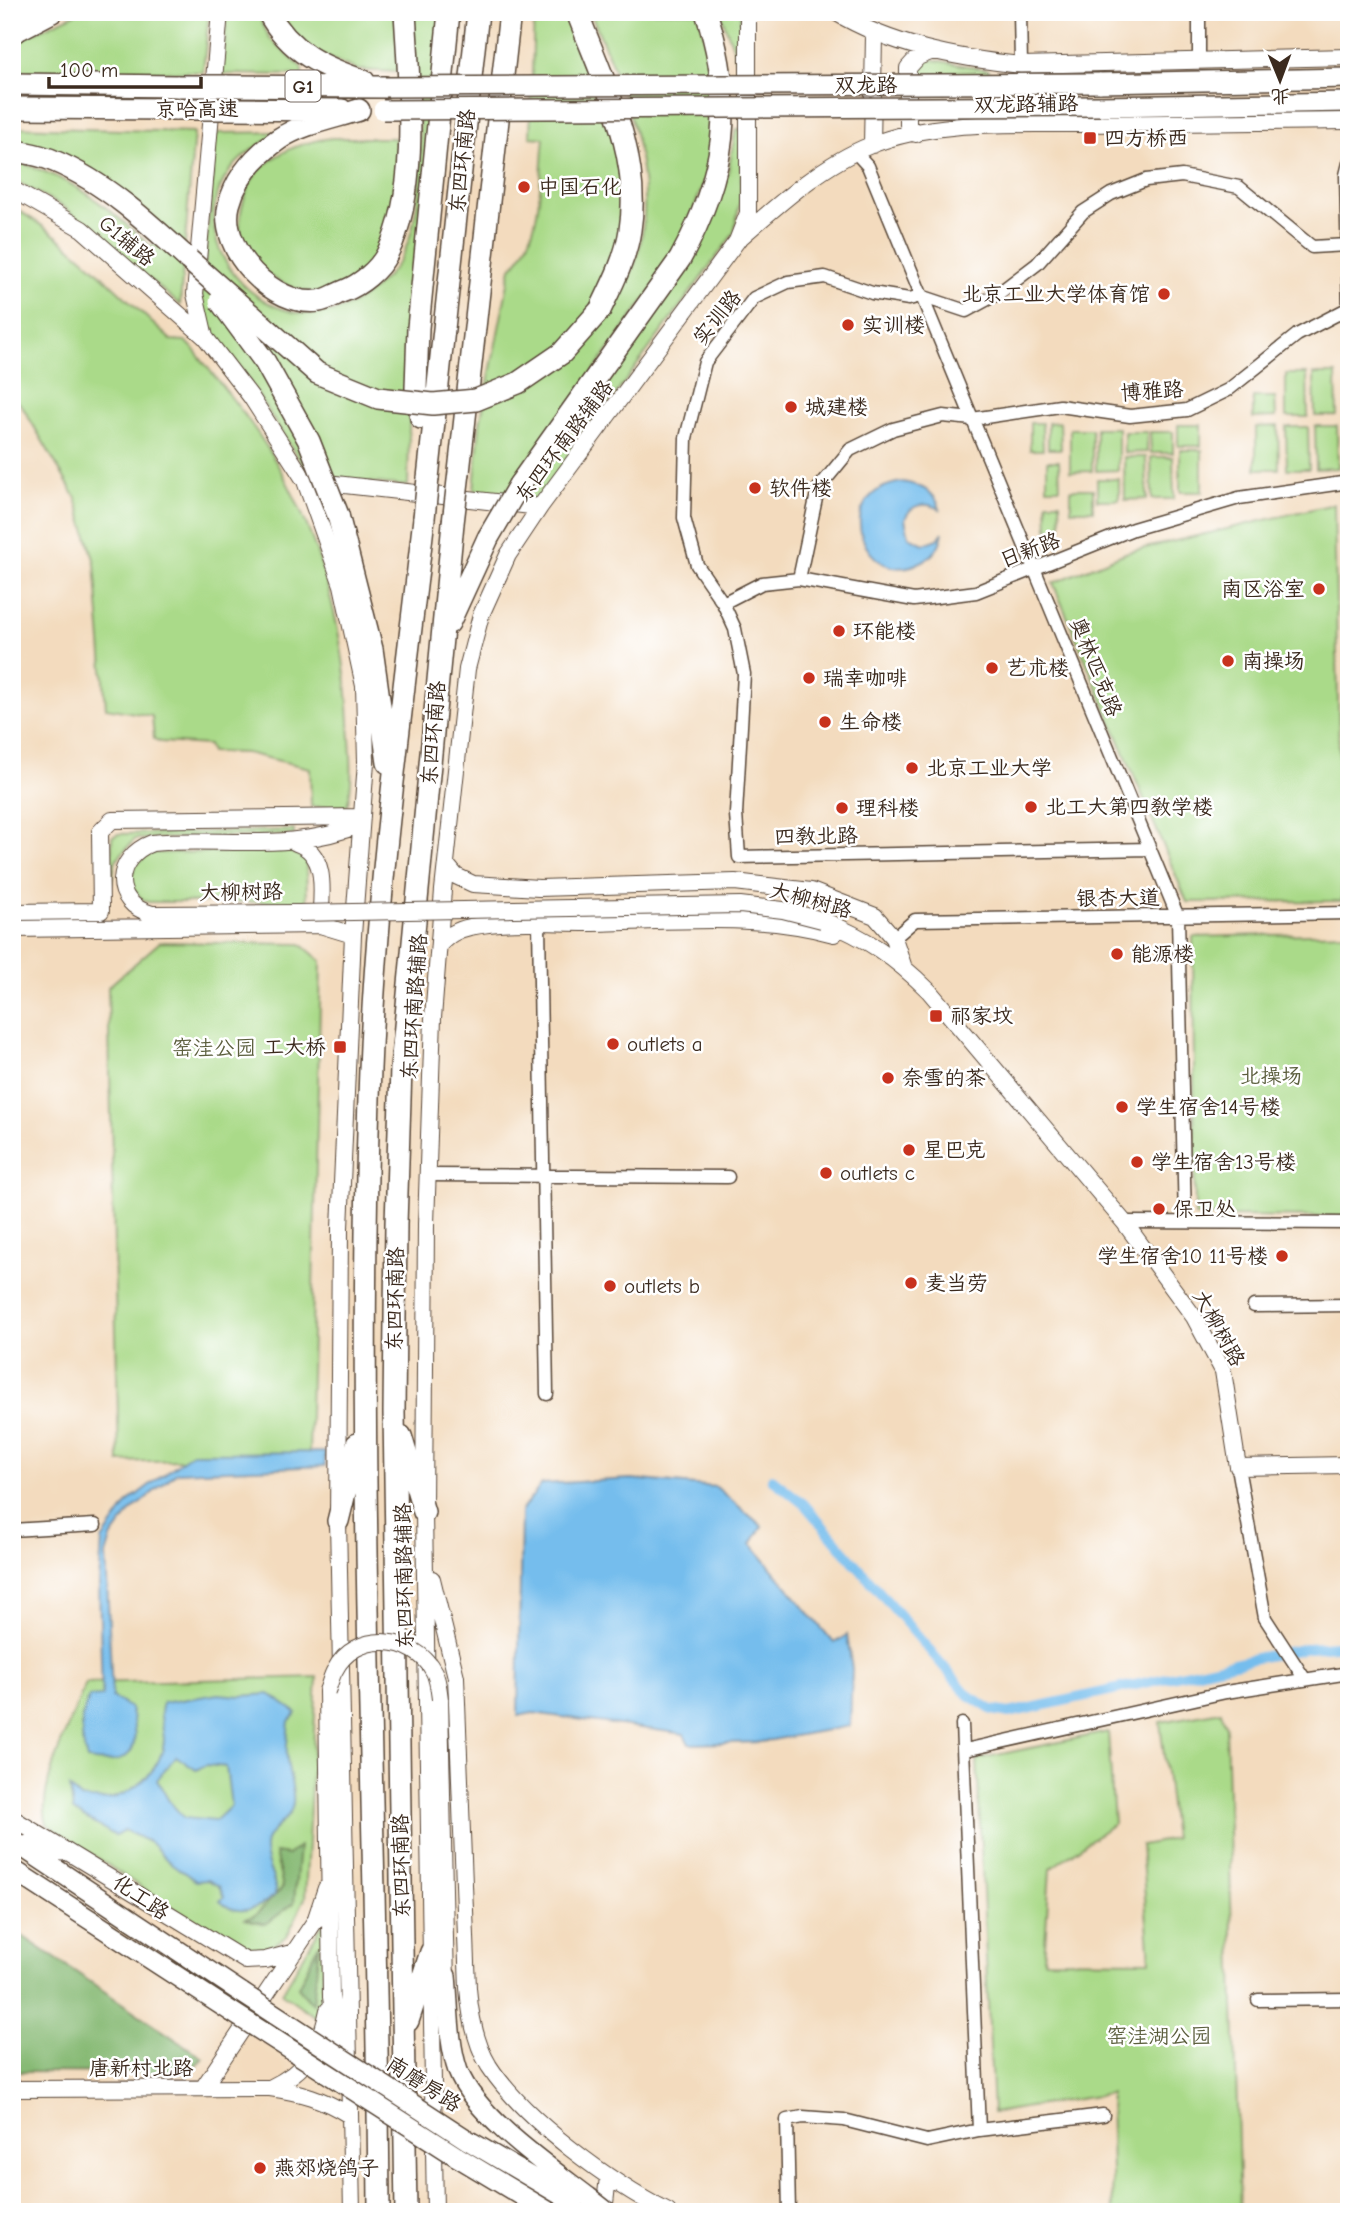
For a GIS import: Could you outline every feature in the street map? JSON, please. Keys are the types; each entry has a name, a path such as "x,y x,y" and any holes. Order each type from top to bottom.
{"highway":[{"path":"12,33 52,12"},
{"path":"268,12 279,32 300,53 325,67 382,87"},
{"path":"359,110 280,138 244,169 228,207 232,239 249,272 282,295 318,302 358,286 386,257 400,222 409,175 405,12"},
{"path":"429,471 416,388 418,328 449,12"},
{"name":"东四环南路","path":"379,2212 365,1414 370,1067 392,806 478,12"},
{"name":"东四环南路","path":"406,2212 394,1412 401,1068 453,523 510,12"},
{"path":"12,150 54,160 103,189 151,225 317,373 377,398 433,404 476,400 518,383 562,353 600,310 617,275 630,231 633,189 624,138 576,12"},
{"path":"442,641 488,538 519,485 680,259 701,221 718,164 725,102 716,41 706,12"},
{"name":"京哈高速","path":"12,84 382,87"},
{"name":"京哈高速","path":"12,108 383,110"},
{"path":"189,260 265,362 309,441 338,514 372,649 384,722 392,806"},
{"path":"394,1412 424,1511"},
{"path":"338,1521 365,1414"},
{"path":"403,2036 431,1952"}],"main road":[{"path":"220,12 195,294 205,337 251,397 305,481 342,585 364,687 366,762 353,935 340,1228 338,1521 352,2212"},
{"name":"东四环南路辅路","path":"435,2212 424,1511 429,1068 446,864 467,669 481,615 508,555 540,507 720,268 737,241 748,213 748,12"},
{"name":"双龙路辅路","path":"835,12 874,35 973,60 1021,65 1349,57"},
{"path":"873,145 874,35"},
{"path":"916,134 908,125 908,68 918,57 933,51"},
{"name":"双龙路","path":"382,87 1099,83 1349,78"},
{"name":"双龙路","path":"383,110 1349,102"},
{"name":"双龙路辅路","path":"737,241 801,187 856,153 873,145 916,134 958,127 1019,125 1349,121"},
{"name":"G1辅路","path":"12,189 82,229 205,337"},
{"path":"305,481 540,507"},
{"path":"102,919 100,832 112,820 361,821"},
{"path":"296,843 339,834 361,821"},
{"name":"大柳树路","path":"296,843 160,843 135,852 121,878 126,897 141,911 152,914 740,905 783,910 854,932 903,965 1124,1222 1194,1317 1223,1371 1238,1467"},
{"path":"296,843 307,846 318,862 321,875 320,925"},
{"path":"446,864 456,876 473,884 539,888 735,882 811,891 875,916 894,938 903,965"},
{"path":"539,888 534,894 534,919 539,924"},
{"name":"大柳树路","path":"12,912 102,919 320,925 353,935"},
{"name":"大柳树路","path":"12,929 102,919"},
{"path":"439,945 451,933 473,926 739,921 801,925 836,934 871,953 903,965"},
{"path":"1238,1467 1349,1465"},
{"path":"425,1555 456,1677 468,1988 474,2028 488,2065 502,2083 549,2128 608,2178 668,2212"},
{"path":"349,2115 331,1997 327,1691 335,1668 352,1651 376,1641 396,1642 418,1653 435,1673 440,1699 446,1976 443,2050 432,2091"},
{"path":"12,1818 246,1961 265,1960 295,1952"},
{"path":"15,1842 62,1851"},
{"name":"化工路","path":"15,1842 243,1993"},
{"name":"南磨房路","path":"17,1876 456,2156 549,2212"},
{"path":"203,2088 315,1921 330,1879"},
{"path":"446,1976 458,2071 478,2105 587,2206 606,2212 608,2178"},
{"name":"南磨房路","path":"243,1993 466,2138 587,2206"},
{"path":"270,2088 293,2077 313,2055 324,2032 331,1997"},
{"name":"唐新村北路","path":"12,2089 270,2088 299,2092 324,2100 349,2115"}],"street":[{"path":"1020,12 1021,65"},
{"path":"1199,12 1199,60"},
{"name":"奥林匹克路","path":"856,153 868,166 1178,917 1185,1222"},
{"path":"1349,163 1346,175 1349,317"},
{"name":"实训路","path":"723,603 696,565 684,518 686,438 705,362 754,298 788,282 825,277 872,293 909,299 921,296 966,311 999,293 1037,264 1083,212 1111,194 1146,180 1182,176 1239,187 1312,247 1348,245"},
{"name":"博雅路","path":"799,579 818,489 850,450 893,429 943,416 972,419 1060,406 1130,416 1186,410 1228,390 1297,335 1349,308"},
{"name":"日新路","path":"723,603 762,583 799,579 914,600 976,592 1133,529 1239,498 1349,482"},
{"name":"四教北路","path":"723,603 735,629 744,674 736,814 739,857 1150,849"},
{"name":"银杏大道","path":"894,938 915,920 1349,913"},
{"path":"539,924 547,1394"},
{"path":"427,1175 728,1177"},
{"path":"1124,1222 1349,1223"},
{"path":"1254,1306 1349,1305"},
{"path":"1238,1467 1265,1618 1304,1678"},
{"path":"12,1530 94,1525"},
{"path":"965,1750 1226,1692 1349,1673"},
{"path":"962,1724 979,2130"},
{"path":"1258,2000 1349,1999"},
{"path":"789,2212 787,2120 803,2117 844,2120 927,2141 979,2130 1104,2115"}],"green space":[{"path":"79,12 209,12 203,72 12,71 12,43"},
{"path":"227,12 257,12 270,39 302,68 302,75 222,74"},
{"path":"276,12 396,12 398,72 357,70 300,46"},
{"path":"411,12 444,12 410,381 408,486 334,479 307,472 240,367 205,322 201,305 216,134 219,133 284,132 238,162 216,198 215,235 230,269 258,296 293,312 332,312 371,291 396,265 407,245 414,220 420,162"},
{"path":"534,12 566,12 610,122 622,183 625,225 594,308 610,316 628,280 637,257 643,226 644,195 635,132 614,70 590,12 698,12 713,69 714,131 710,167 675,257 504,497 474,490 480,423 511,268 522,255 529,240 538,207 544,138 530,137"},
{"path":"720,12 740,12 741,73 738,74 733,47"},
{"path":"930,59 989,70 989,76 911,79 912,68"},
{"path":"12,127 194,132 180,305 64,207 12,179 12,160 55,176 88,194 152,247 164,232 12,142"},
{"path":"736,129 743,129 740,201 734,233 538,500 521,502 613,375 705,233 728,172"},
{"path":"331,138 395,138 394,203 381,247 369,266 354,281 335,291 311,293 289,286 261,270 244,247 240,220 248,188 262,168 294,147"},
{"path":"12,207 76,252 171,340 185,341 191,346 271,454 307,526 332,603 346,682 349,721 351,774 347,806 311,807 310,768 246,753 211,752 208,745 161,742 154,739 152,716 106,708 95,563 76,498 22,406 12,397"},
{"path":"1286,374 1307,374 1308,417 1286,417"},
{"path":"1314,374 1336,374 1337,416 1315,416"},
{"path":"1253,397 1275,397 1276,417 1253,418"},
{"path":"1060,422 1061,449 1048,449 1048,423"},
{"path":"1030,423 1042,423 1043,450 1030,450"},
{"path":"1178,425 1201,425 1201,446 1178,446"},
{"path":"1278,426 1279,469 1256,469 1256,427"},
{"path":"1315,426 1337,426 1338,468 1316,469"},
{"path":"1286,427 1308,427 1309,469 1287,469"},
{"path":"1096,428 1118,428 1118,470 1096,471"},
{"path":"1070,429 1092,429 1092,471 1070,472"},
{"path":"1124,432 1147,432 1147,452 1124,453"},
{"path":"1150,432 1173,432 1173,453 1151,453"},
{"path":"1180,450 1202,450 1202,492 1180,492"},
{"path":"1124,457 1146,457 1147,499 1125,500"},
{"path":"1151,457 1173,457 1174,499 1152,499"},
{"path":"1047,461 1059,461 1060,488 1047,488"},
{"path":"1097,479 1119,479 1119,500 1097,500"},
{"path":"1071,489 1093,489 1093,510 1071,510"},
{"path":"1047,502 1060,502 1061,529 1048,529"},
{"path":"1334,504 1342,901 1187,902 1053,583 1128,552"},
{"path":"294,830 294,835 135,839 116,860 111,884 112,837 118,834"},
{"path":"289,851 306,859 307,902 148,902 138,896 133,887 135,865 150,853"},
{"name":"北操场","path":"1349,933 1349,1217 1195,1216 1193,937"},
{"name":"窑洼公园","path":"160,942 301,944 321,961 309,1456 119,1462 108,987"},
{"path":"317,1677 305,1898 287,1936 269,1948 249,1950 225,1944 47,1824 46,1792 51,1773 86,1683"},
{"name":"窑洼湖公园","path":"1221,1711 1226,1727 1240,2212 1113,2212 1110,2094 993,2113 977,1759 1108,1732 1114,1823 1050,1869 1044,1960 1150,1961 1141,1845 1174,1839 1160,1722"},
{"path":"299,1846 294,1903 266,1924 245,1919 256,1915 283,1887 275,1853 288,1855"},
{"path":"325,1920 322,1998 317,2018 282,1993"},
{"path":"12,1929 203,2058 188,2073 12,2072"},
{"path":"319,1944 313,2004 298,1987"}],"water":[{"path":"903,482 931,493 940,509 920,505 911,510 905,519 909,537 924,544 938,539 943,532 939,546 930,557 901,568 884,564 870,553 862,537 860,520 865,503 879,490"},
{"path":"325,1452 325,1466 177,1472 130,1512 111,1538 106,1555 112,1697 130,1708 134,1745 124,1758 102,1762 87,1760 82,1736 83,1713 89,1697 102,1696 99,1584 102,1540 130,1500 192,1453"},
{"path":"631,1479 716,1487 762,1526 751,1544 834,1643 847,1635 852,1669 850,1726 761,1742 689,1744 684,1734 533,1713 518,1716 521,1511 542,1484"},
{"path":"218,1694 269,1694 297,1713 289,1721 287,1745 293,1803 288,1816 266,1840 265,1847 275,1895 255,1908 241,1910 227,1906 220,1901 224,1897 219,1886 208,1880 196,1881 168,1861 151,1843 124,1830 116,1836 73,1811 70,1788 80,1798 109,1799 140,1784 154,1769 164,1741 161,1713 163,1703","holes":["176,1756 196,1770 206,1765 226,1767 231,1806 215,1821 184,1818 169,1801 157,1780"]}],"waterway":[{"path":"772,1479 804,1504 968,1695 992,1710 1009,1713 1261,1657 1308,1648 1349,1645"}],"place":[{"name":"四方桥西","path":"1090,138"},
{"name":"中国石化","path":"524,187"},
{"name":"北京工业大学体育馆","path":"1164,294"},
{"name":"实训楼","path":"848,325"},
{"name":"城建楼","path":"791,407"},
{"name":"软件楼","path":"755,488"},
{"name":"南区浴室","path":"1319,589"},
{"name":"环能楼","path":"839,631"},
{"name":"南操场","path":"1228,661"},
{"name":"艺术楼","path":"992,668"},
{"name":"瑞幸咖啡","path":"809,678"},
{"name":"生命楼","path":"825,722"},
{"name":"北京工业大学","path":"912,768"},
{"name":"北工大第四教学楼","path":"1031,807"},
{"name":"理科楼","path":"842,808"},
{"name":"能源楼","path":"1117,954"},
{"name":"祁家坟","path":"936,1016"},
{"name":"outlets a","path":"613,1044"},
{"name":"工大桥","path":"340,1047"},
{"name":"奈雪的茶","path":"888,1078"},
{"name":"学生宿舍14号楼","path":"1122,1107"},
{"name":"星巴克","path":"909,1150"},
{"name":"学生宿舍13号楼","path":"1137,1162"},
{"name":"outlets c","path":"826,1173"},
{"name":"保卫处","path":"1159,1209"},
{"name":"学生宿舍10 11号楼","path":"1282,1256"},
{"name":"麦当劳","path":"911,1283"},
{"name":"outlets b","path":"610,1286"},
{"name":"燕郊烧鸽子","path":"260,2168"}]}
